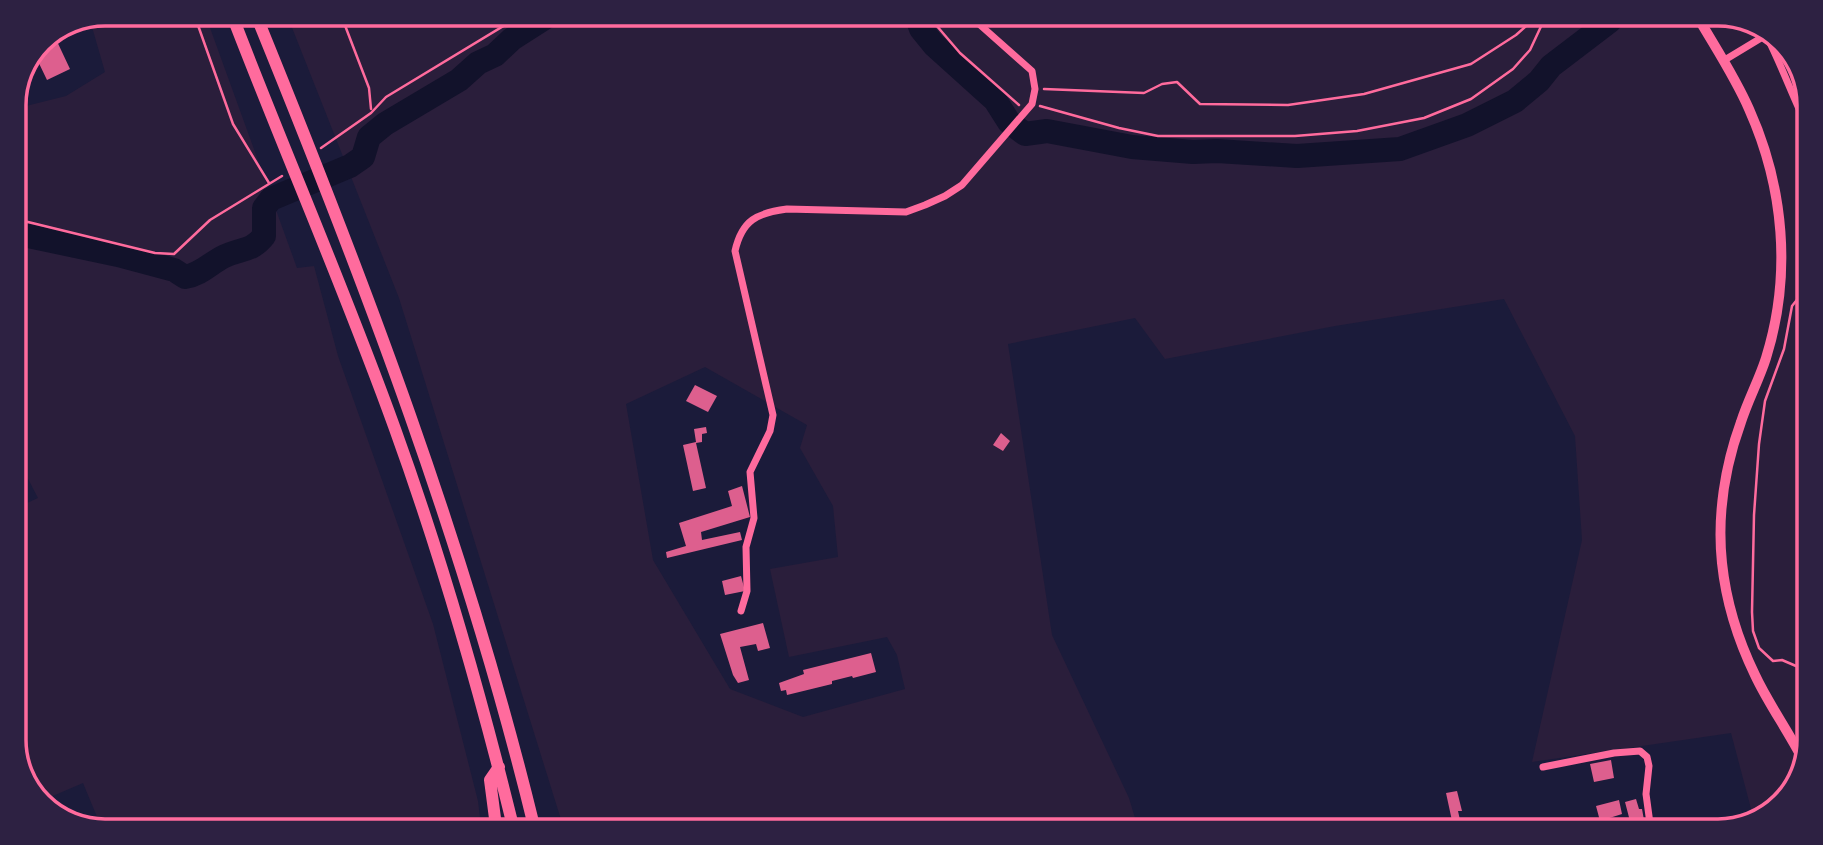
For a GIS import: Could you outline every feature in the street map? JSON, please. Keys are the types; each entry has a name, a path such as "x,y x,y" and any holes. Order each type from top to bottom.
{"highway":[{"path":"236,26 377,382 412,480 456,613 511,819"},
{"path":"260,26 350,247 443,507 495,677 532,819"},
{"path":"495,819 490,780 499,767"}],"street":[{"path":"741,611 747,591 746,547 754,518 750,472 770,431 774,415 735,251 739,233 753,219 771,211 787,209 906,212 945,196 962,185 1032,104 1035,89 1031,71 981,26"},
{"path":"1703,26 1748,107 1763,142 1779,212 1782,247 1776,319 1730,456 1721,528 1722,563 1732,612 1755,676 1796,748"},
{"path":"1723,61 1760,39"},
{"path":"1772,47 1797,107"},
{"path":"1544,767 1614,752 1640,751 1647,757 1649,766 1646,793 1649,819"}],"path":[{"path":"198,26 233,124 269,184"},
{"path":"345,26 369,88 371,113"},
{"path":"319,149 371,113 386,97 503,26"},
{"path":"937,26 960,53 1026,111"},
{"path":"1035,89 1144,93 1162,84 1177,82 1200,104 1301,103 1364,94 1471,64 1516,36 1527,26"},
{"path":"1032,104 1158,136 1295,136 1357,131 1424,118 1471,99 1513,69 1530,50 1541,26"},
{"path":"26,222 155,253 174,254 210,220 286,174"},
{"path":"1797,300 1792,306 1784,349 1765,401 1754,515 1752,612 1759,648 1773,661 1782,660 1797,666"}],"shaded area":[{"path":"209,26 297,268 314,266 338,356 433,624 478,801 480,819 106,819 97,818 83,783 50,797 32,770 26,745 26,504 38,498 26,475 26,106 66,96 105,72 92,28"},
{"path":"291,26 1718,26 1748,32 1757,37 1774,49 1789,70 1797,100 1797,740 1791,770 1786,779 1770,799 1753,811 1731,733 1532,762 1582,540 1575,436 1504,299 1335,326 1165,359 1135,318 1008,344 1052,635 1129,798 1135,819 561,819 399,298","holes":["705,367 807,425 800,448 833,506 838,557 770,569 789,657 887,637 897,655 905,689 803,717 730,689 653,560 626,404"]}],"building":[{"path":"58,43 70,69 47,80 39,63"},
{"path":"695,385 717,396 708,412 686,401"},
{"path":"706,427 707,433 702,434 702,442 696,443 706,488 693,491 683,445 696,442 694,429"},
{"path":"1001,433 1010,441 1003,451 993,445"},
{"path":"742,486 750,517 701,532 702,540 740,532 742,540 667,558 666,552 686,546 679,523 732,506 728,491"},
{"path":"741,576 745,591 725,595 722,581"},
{"path":"763,623 770,648 758,651 756,644 740,647 749,680 738,683 720,634"},
{"path":"871,653 876,672 832,681 832,684 787,695 786,690 781,691 779,683 804,674 803,670"},
{"path":"1611,760 1614,778 1594,782 1590,764"},
{"path":"1457,791 1462,811 1458,811 1460,819 1452,819 1446,793"},
{"path":"1636,799 1644,819 1629,819 1625,802"},
{"path":"1619,800 1622,814 1599,819 1596,806"}],"waterway":[{"path":"26,236 118,255 174,270 185,277 196,273 259,241 264,236 264,208 271,199 350,166 363,157 369,137 385,124 459,80 478,63 495,55 512,39 532,26"},
{"path":"920,26 934,45 995,100 1009,122 1025,134 1047,131 1132,147 1297,156 1400,149 1467,125 1515,101 1539,81 1551,66 1603,26"}]}
